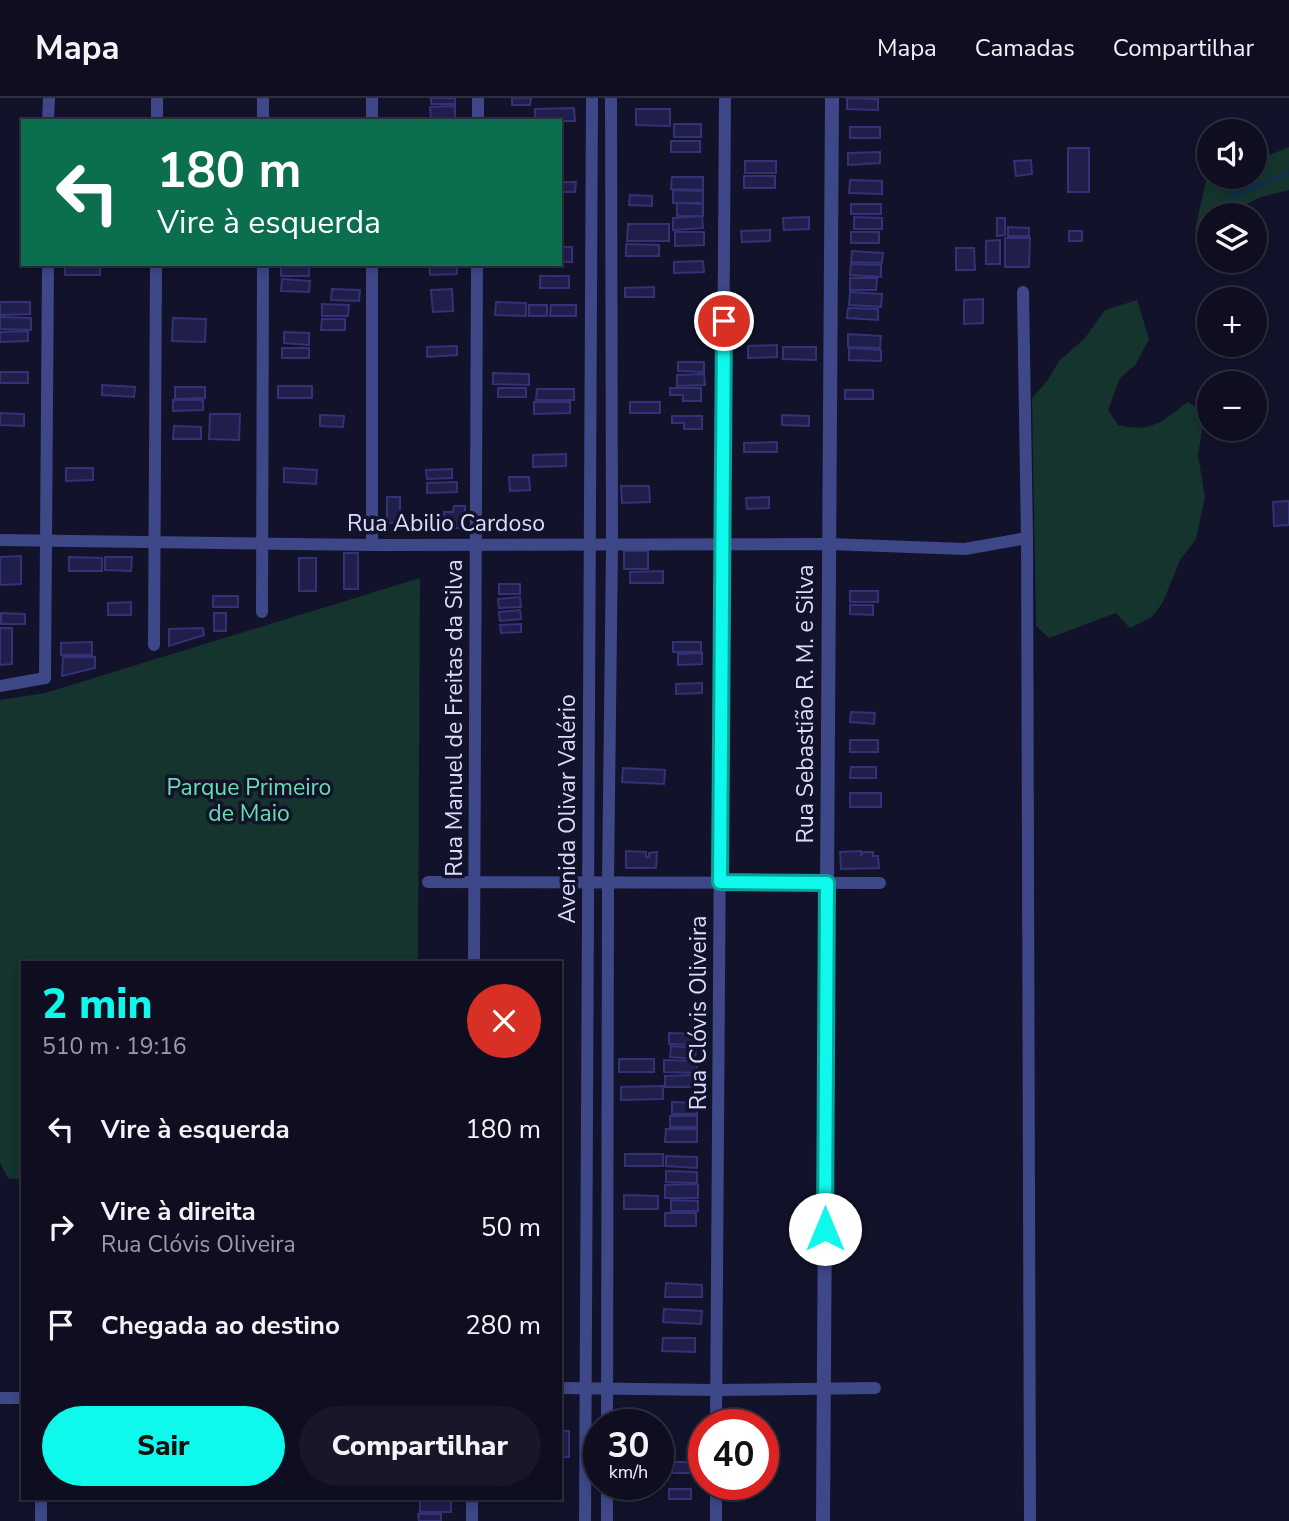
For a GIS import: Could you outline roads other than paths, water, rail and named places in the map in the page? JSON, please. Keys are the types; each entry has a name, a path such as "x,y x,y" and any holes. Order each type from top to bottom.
{"street":[{"path":"48,98 48,119"},
{"path":"157,98 157,119"},
{"path":"263,98 263,119"},
{"path":"372,98 372,119"},
{"path":"478,98 478,119"},
{"name":"Avenida Olivar Valério","path":"585,1521 592,98"},
{"path":"607,1409 612,545 611,98"},
{"name":"Rua Clóvis Oliveira","path":"716,1409 725,98"},
{"name":"Rua Sebastião R. M. e Silva","path":"823,1521 832,98"},
{"path":"0,686 45,678 48,266"},
{"path":"154,645 156,266"},
{"path":"262,612 263,266"},
{"path":"372,266 372,545"},
{"name":"Rua Manuel de Freitas da Silva","path":"474,961 477,266"},
{"path":"1023,292 1027,538 1030,1521"},
{"name":"Rua Abilio Cardoso","path":"0,540 372,545 829,544 965,549 1027,538"},
{"path":"428,882 880,883"},
{"path":"562,1388 875,1388"},
{"path":"0,1398 21,1398"},
{"path":"41,1500 41,1521"},
{"path":"472,1500 472,1521"},
{"path":"607,1500 607,1521"},
{"path":"716,1500 716,1521"}],"waterway":[{"path":"1231,196 1289,173"}],"park label":[{"name":"Parque Primeiro de Maio","path":"249,800"}]}
